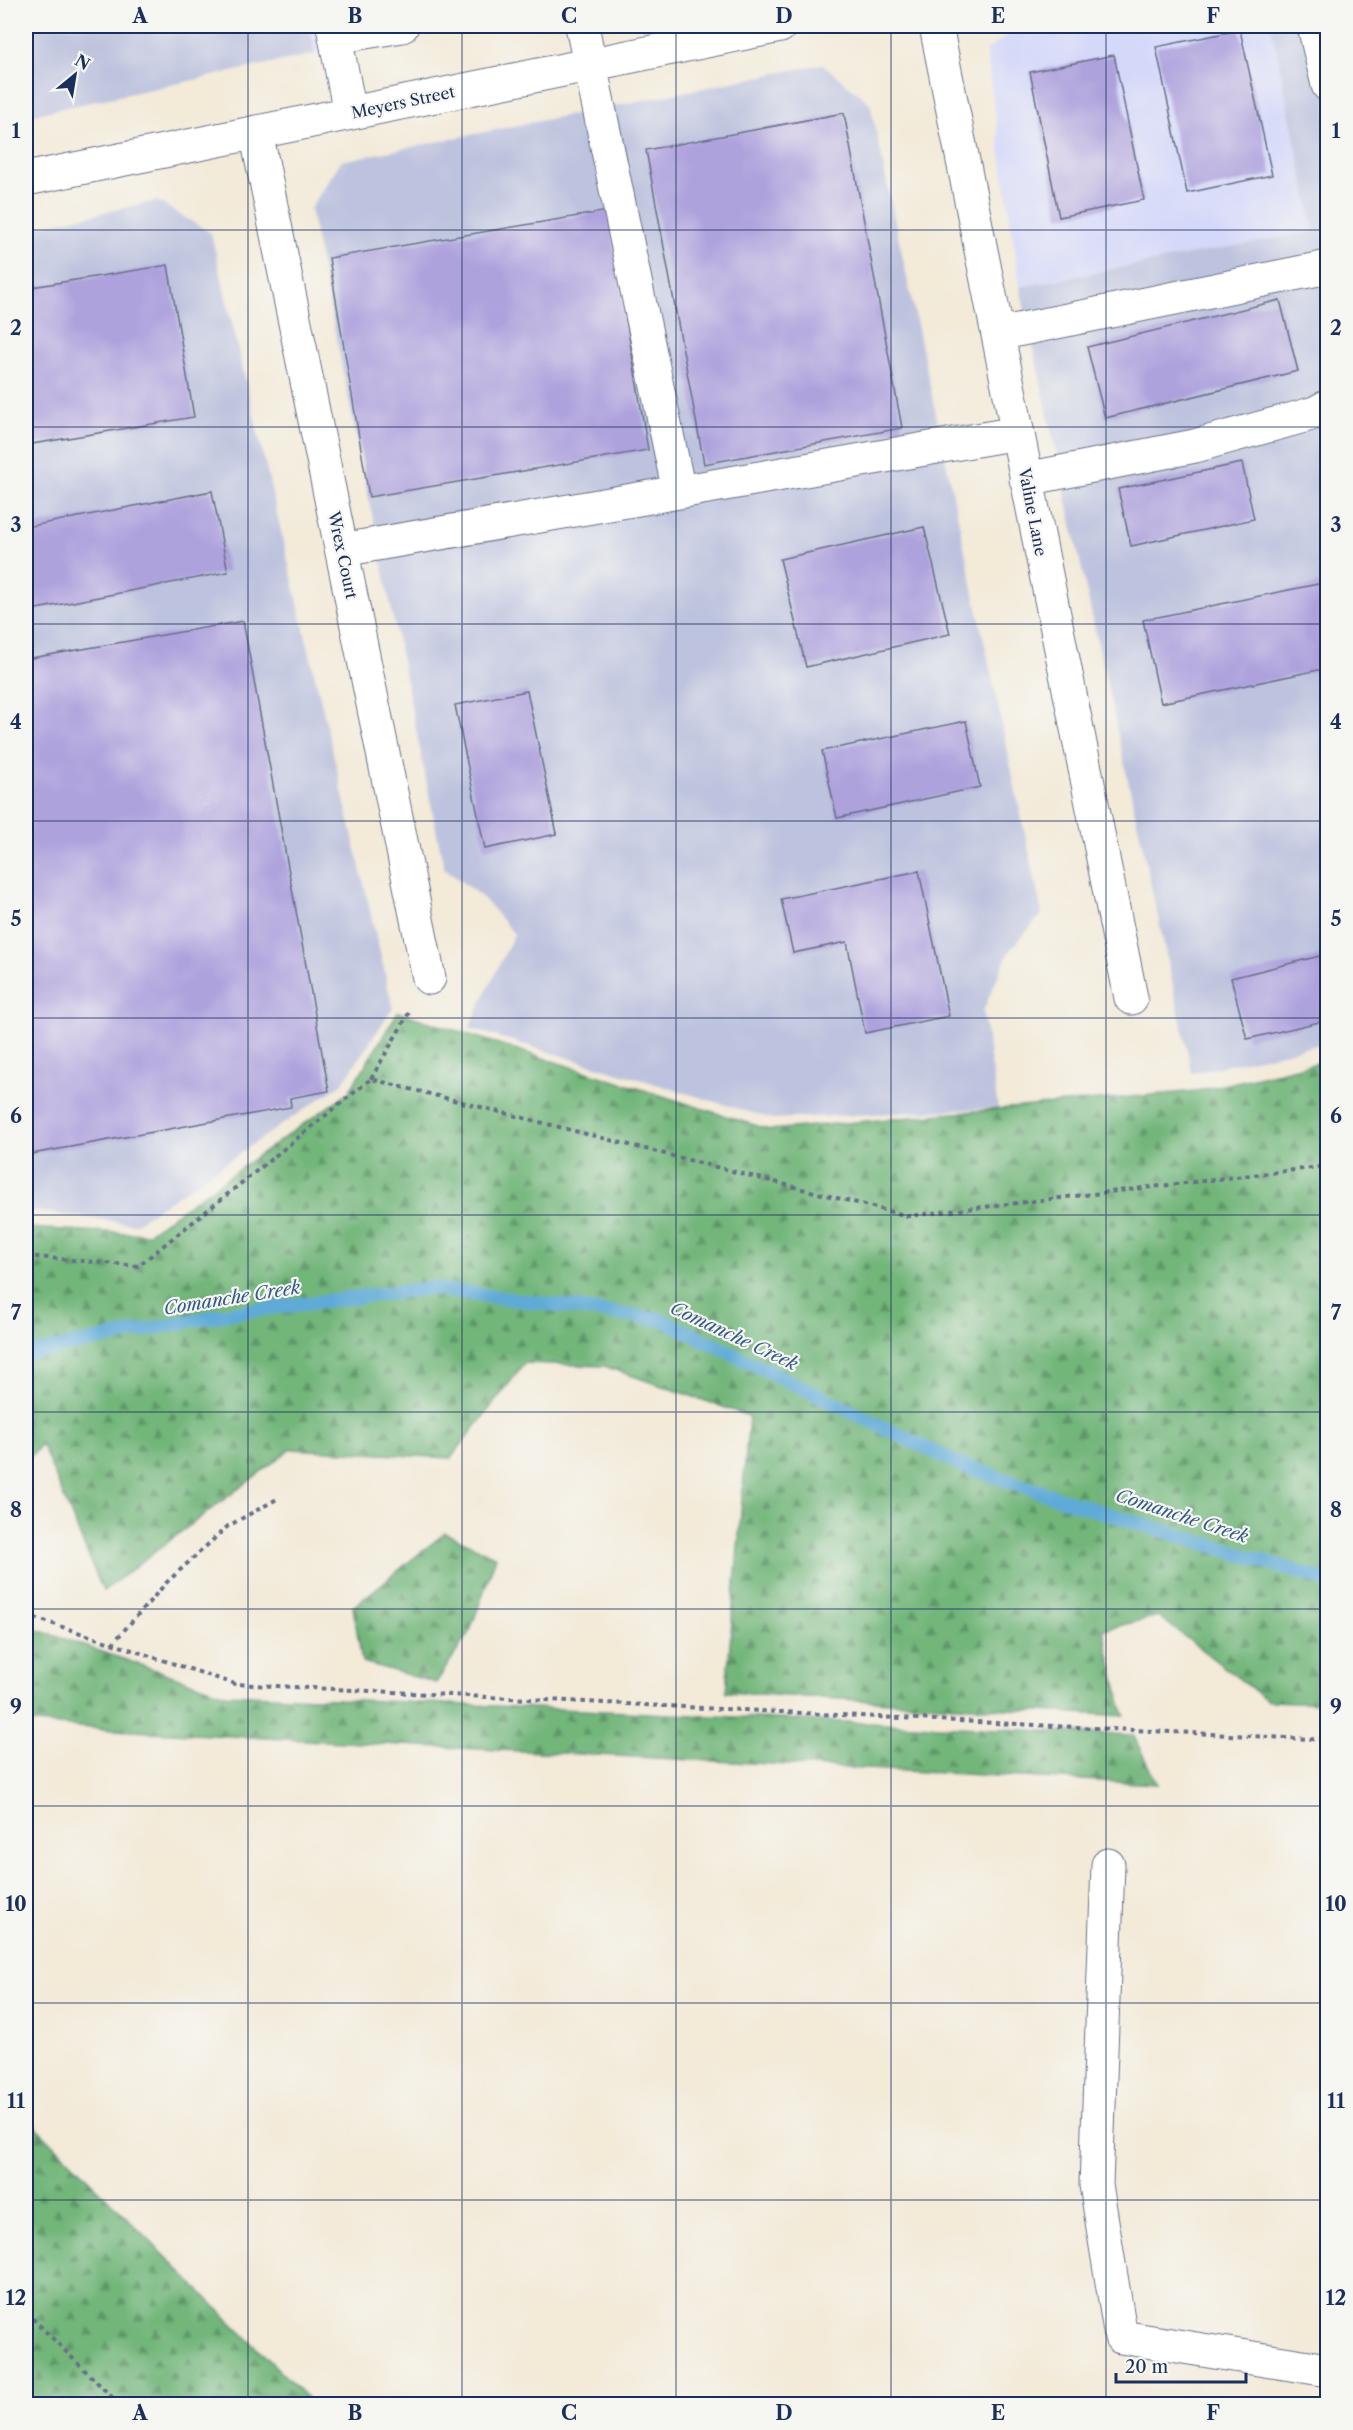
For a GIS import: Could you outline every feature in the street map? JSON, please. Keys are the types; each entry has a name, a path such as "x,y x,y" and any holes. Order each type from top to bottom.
{"street":[{"path":"350,113 334,31 402,26"},
{"path":"582,26 679,492"},
{"name":"Meyers Street","path":"26,179 780,26"},
{"name":"Valine Lane","path":"936,26 1131,998"},
{"path":"1314,26 1328,86"},
{"name":"Wrex Court","path":"256,132 429,978"},
{"path":"998,334 1328,267"},
{"path":"1026,479 1195,446 1315,414 1328,406"},
{"path":"342,550 1017,433"},
{"path":"1108,1865 1096,2186 1121,2337 1328,2370"}],"path":[{"path":"26,1256 138,1266 371,1079 429,978"},
{"path":"371,1079 908,1216 1328,1166"},
{"path":"112,1644 166,1583 228,1526 279,1498"},
{"path":"26,1615 235,1684 1328,1740"},
{"path":"26,2312 119,2404"}],"shaded area":[{"path":"26,26 310,26 315,54 26,116"},
{"path":"310,26 465,26 315,54"},
{"path":"1020,26 1271,26 1314,231 1020,287 986,51"},
{"path":"1271,26 1327,26 1327,1043 1192,1073 1020,287 1314,231"},
{"path":"822,64 870,103 1042,914 1009,951 983,1011 998,1108 772,1119 469,1028 514,934 484,899 444,868 310,209 341,161"},
{"path":"157,201 211,233 393,1008 342,1084 135,1224 26,1210 26,229"}],"green space":[{"path":"398,1012 770,1130 1197,1091 1327,1061 1327,1703 1268,1701 1158,1616 1103,1630 1124,1716 726,1692 749,1416 604,1366 525,1363 451,1458 291,1449 103,1591 42,1445 26,1460 26,1228 147,1234 349,1092"},
{"path":"445,1533 496,1557 470,1631 436,1683 362,1662 353,1607"},
{"path":"26,1626 226,1694 1133,1735 1157,1784 113,1730 26,1722"},
{"path":"26,2117 313,2404 26,2404"}],"building":[{"path":"1240,30 1272,175 1187,193 1156,47"},
{"path":"1114,55 1144,200 1059,217 1030,72"},
{"path":"844,113 902,428 704,464 646,150"},
{"path":"608,211 648,450 369,497 329,258"},
{"path":"168,265 194,417 26,445 26,288"},
{"path":"1280,300 1298,371 1105,418 1087,347"},
{"path":"1242,463 1254,519 1131,546 1118,489"},
{"path":"212,491 228,572 26,611 26,527"},
{"path":"924,527 950,634 806,667 780,559"},
{"path":"1328,582 1328,668 1161,703 1143,620"},
{"path":"243,621 329,1091 290,1098 291,1107 26,1155 26,659"},
{"path":"527,691 557,834 485,849 455,705"},
{"path":"966,721 980,787 837,818 822,751"},
{"path":"919,871 949,1016 865,1033 847,942 793,953 781,899"},
{"path":"1328,954 1328,1020 1247,1039 1231,978"}],"waterway":[{"name":"Comanche Creek","path":"26,1354 231,1313 431,1288 663,1320 961,1465 1092,1509 1328,1581"}]}
